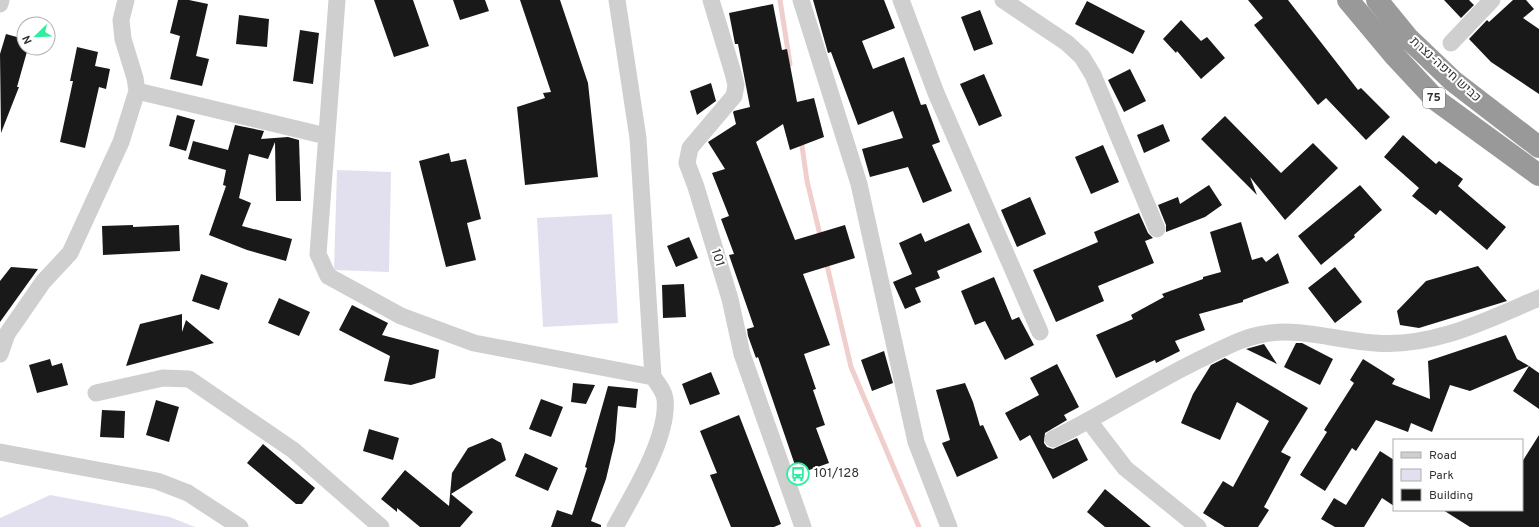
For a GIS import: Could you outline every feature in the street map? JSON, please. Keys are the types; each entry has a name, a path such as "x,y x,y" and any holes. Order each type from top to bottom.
{"highway":[{"name":"כביש חיפה-נצרת","path":"1348,0 1394,55 1436,100 1539,175"},
{"name":"כביש חיפה-נצרת","path":"1377,0 1408,38 1453,81 1539,147"}],"street":[{"path":"0,4 1,0"},
{"path":"0,354 7,334 43,282 70,254 121,142 137,91 135,78 124,39 121,20 126,0"},
{"path":"337,0 318,254 328,276 401,316 474,343 653,377"},
{"path":"616,527 654,452 665,414 665,398 653,377 638,138 617,0"},
{"name":"101","path":"710,0 736,85 734,96 690,148 687,163 730,299 742,354 803,527"},
{"path":"801,0 859,184 916,442 949,527"},
{"path":"901,0 936,93 1040,332"},
{"path":"1003,0 1067,43 1082,57 1093,75 1158,229"},
{"path":"1451,43 1492,0"},
{"path":"137,91 326,136"},
{"path":"1053,439 1089,421 1169,374 1240,341 1264,334 1286,333 1329,336 1375,343 1420,342 1487,321 1539,298"},
{"path":"96,393 163,378 189,379 293,450 381,527"},
{"path":"1089,421 1125,468 1198,527"},
{"path":"0,452 157,481 188,493 240,527"}],"green space":[{"path":"337,170 391,172 389,272 334,270"},
{"path":"612,214 618,323 543,327 537,218"},
{"path":"50,495 170,517 195,527 0,527 0,518"}],"building":[{"path":"178,0 189,0 208,4 196,56 209,59 202,86 170,79 180,36 170,33"},
{"path":"374,0 413,0 429,46 394,57"},
{"path":"453,0 485,0 489,11 460,20"},
{"path":"520,0 560,0 588,83 598,177 525,185 517,107 545,98 543,93 551,92"},
{"path":"813,0 884,0 895,28 862,41 873,69 904,57 921,105 926,104 940,142 932,145 952,191 923,203 908,167 870,177 862,149 903,138 893,111 858,125 831,52 828,53"},
{"path":"1248,0 1288,0 1358,90 1361,88 1390,117 1366,140 1326,98 1318,105 1254,25 1263,18"},
{"path":"1444,0 1469,0 1474,5 1461,18"},
{"path":"1513,0 1526,0 1534,9 1523,18 1539,29 1539,94 1491,62 1469,39 1487,20 1489,22"},
{"path":"1087,1 1145,31 1133,54 1075,24"},
{"path":"773,4 782,50 787,49 797,102 814,98 824,137 790,150 783,124 756,142 795,240 845,225 855,258 803,274 830,345 804,354 816,389 813,390 825,425 816,428 829,463 798,474 758,357 756,358 748,336 747,329 754,327 729,255 734,254 721,219 729,216 712,173 725,169 708,142 736,124 734,111 750,107 738,44 735,44 729,13"},
{"path":"980,10 993,44 974,51 961,17"},
{"path":"239,15 269,19 267,47 236,44"},
{"path":"1181,20 1201,41 1207,37 1225,58 1201,79 1177,51 1176,53 1163,39"},
{"path":"300,30 319,33 313,84 293,81"},
{"path":"6,34 16,37 16,56 26,56 17,87 19,87 1,133 0,54"},
{"path":"77,47 98,52 95,66 110,69 106,89 99,87 85,148 60,142 73,81 70,81"},
{"path":"1130,69 1146,101 1124,112 1108,80"},
{"path":"984,74 1002,116 979,126 960,84"},
{"path":"711,83 716,101 697,115 690,91"},
{"path":"177,115 195,120 186,151 169,146"},
{"path":"1225,116 1281,173 1313,143 1338,168 1285,220 1250,177 1257,195 1201,139"},
{"path":"1163,124 1170,141 1144,153 1137,135"},
{"path":"235,125 264,131 261,139 288,137 299,140 301,201 276,201 275,142 268,159 249,154 239,198 251,203 242,226 292,239 286,261 247,250 209,235 226,186 223,185 226,170 188,159 193,141 228,150"},
{"path":"1403,135 1436,164 1439,161 1463,179 1458,186 1506,227 1487,250 1440,210 1436,215 1412,196 1419,188 1384,157"},
{"path":"1103,145 1119,182 1091,194 1075,157"},
{"path":"449,153 451,162 466,159 481,219 467,223 476,260 446,267 419,161"},
{"path":"1209,185 1222,205 1205,217 1166,232 1166,225 1158,205 1178,197 1180,204"},
{"path":"1360,185 1382,210 1354,235 1355,237 1321,265 1298,236"},
{"path":"1030,197 1046,234 1017,247 1001,210"},
{"path":"1139,213 1148,233 1153,238 1145,241 1154,263 1098,286 1104,301 1056,322 1033,270 1098,242 1094,232"},
{"path":"1241,222 1252,260 1262,257 1266,262 1278,253 1289,283 1243,300 1243,302 1199,314 1205,330 1175,341 1180,351 1156,363 1155,360 1116,378 1096,335 1133,319 1131,315 1164,297 1162,294 1203,279 1203,277 1221,272 1210,232"},
{"path":"969,223 982,252 937,271 940,278 915,288 921,302 905,309 893,282 912,274 899,243 921,233 925,242"},
{"path":"133,225 133,227 179,225 180,251 103,255 102,226"},
{"path":"689,237 698,258 676,267 667,246"},
{"path":"1478,266 1507,301 1419,328 1400,325 1397,311 1426,281"},
{"path":"11,267 38,269 0,322 0,281"},
{"path":"1335,267 1362,302 1335,323 1308,288"},
{"path":"201,274 228,283 219,310 192,301"},
{"path":"994,277 1012,320 1019,317 1034,345 1005,360 985,321 975,325 961,291"},
{"path":"684,284 686,317 663,318 662,285"},
{"path":"279,298 310,312 299,336 268,323"},
{"path":"352,305 388,323 382,335 439,350 435,378 411,385 384,381 390,356 339,330"},
{"path":"182,314 182,332 186,320 214,343 126,366 140,324"},
{"path":"1506,335 1517,359 1529,366 1470,391 1450,385 1432,432 1411,423 1408,432 1376,420 1356,451 1352,448 1325,491 1300,475 1327,432 1324,430 1354,383 1350,380 1363,359 1395,379 1392,384 1430,399 1428,361"},
{"path":"1296,343 1302,343 1333,359 1320,385 1284,367"},
{"path":"1264,344 1277,364 1246,349"},
{"path":"884,351 893,383 872,391 861,360"},
{"path":"1225,358 1308,408 1281,452 1291,457 1264,507 1269,510 1258,527 1225,527 1203,513 1223,481 1233,487 1269,421 1237,402 1220,440 1181,423 1193,394 1211,365"},
{"path":"50,359 52,366 62,363 68,385 37,393 29,365"},
{"path":"1057,364 1079,407 1064,415 1067,420 1045,433 1044,443 1047,447 1053,449 1077,438 1088,460 1053,479 1030,435 1020,441 1005,413 1039,395 1030,378"},
{"path":"1529,366 1539,373 1539,409 1513,391"},
{"path":"711,372 720,394 690,405 682,384"},
{"path":"573,383 595,385 586,404 571,402"},
{"path":"965,383 973,402 980,426 983,425 998,458 957,477 942,443 950,440 936,390"},
{"path":"608,386 638,389 636,408 618,406 615,441 606,479 591,521 601,525 601,527 551,527 557,510 572,515 587,468 585,467"},
{"path":"541,399 563,407 551,437 529,429"},
{"path":"156,400 179,407 169,442 146,435"},
{"path":"102,410 125,411 124,438 100,437"},
{"path":"739,415 781,524 774,527 731,527 710,475 717,473 700,431"},
{"path":"369,429 399,438 393,460 363,451"},
{"path":"1539,435 1539,527 1470,527 1445,511 1523,511 1523,460"},
{"path":"492,438 501,443 506,460 451,494 473,512 460,527 420,527 397,508 397,512 381,499 405,470 449,506 452,473 468,448"},
{"path":"263,444 315,488 302,504 296,504 247,463"},
{"path":"1380,451 1393,459 1393,505 1382,498 1364,527 1335,527 1321,519 1334,498 1346,505"},
{"path":"525,453 558,468 548,491 515,476"},
{"path":"1105,489 1151,527 1105,527 1087,512"}],"waterway":[{"path":"780,0 790,64"},
{"path":"801,139 807,181 821,239"},
{"path":"826,261 851,367 919,527"}],"place":[{"name":"101/128","path":"798,474"}]}
